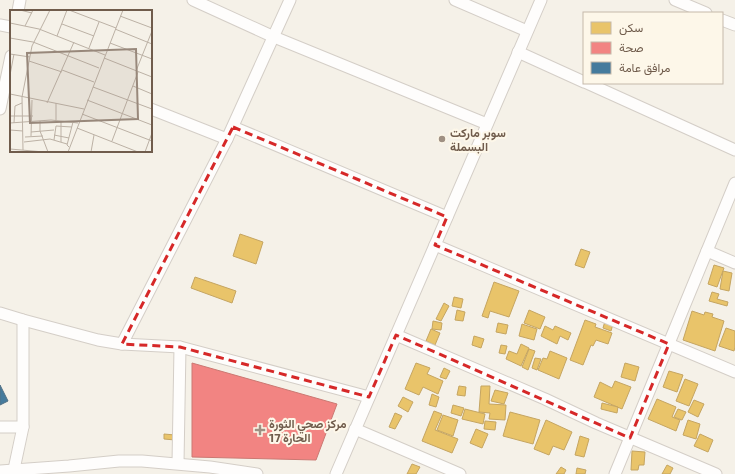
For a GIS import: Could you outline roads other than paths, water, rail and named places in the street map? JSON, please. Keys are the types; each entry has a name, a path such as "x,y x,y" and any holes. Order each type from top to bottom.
{"street":[{"path":"18,10 20,0"},
{"path":"193,0 274,37 487,124"},
{"path":"122,344 228,139 290,0"},
{"path":"455,0 527,31"},
{"path":"336,474 541,0"},
{"path":"675,0 704,12"},
{"path":"723,20 735,25"},
{"path":"0,25 10,27"},
{"path":"518,52 583,82"},
{"path":"0,109 10,61"},
{"path":"589,84 734,146"},
{"path":"152,109 228,139"},
{"path":"233,126 447,217"},
{"path":"615,474 735,183"},
{"path":"435,245 735,372"},
{"path":"707,252 735,263"},
{"path":"0,313 92,339 122,344 180,347 369,397"},
{"path":"13,472 23,427 23,320"},
{"path":"396,335 545,399 630,438 716,474"},
{"path":"178,464 180,347"},
{"path":"0,427 23,427"},
{"path":"355,429 460,474"},
{"path":"0,471 69,470 119,461 142,461 178,464 210,470 257,474"}],"place":[{"name":"سوبر ماركت البسملة","path":"442,139"},
{"name":"مركز صحي الثورة الحارة 17","path":"260,430"}]}
